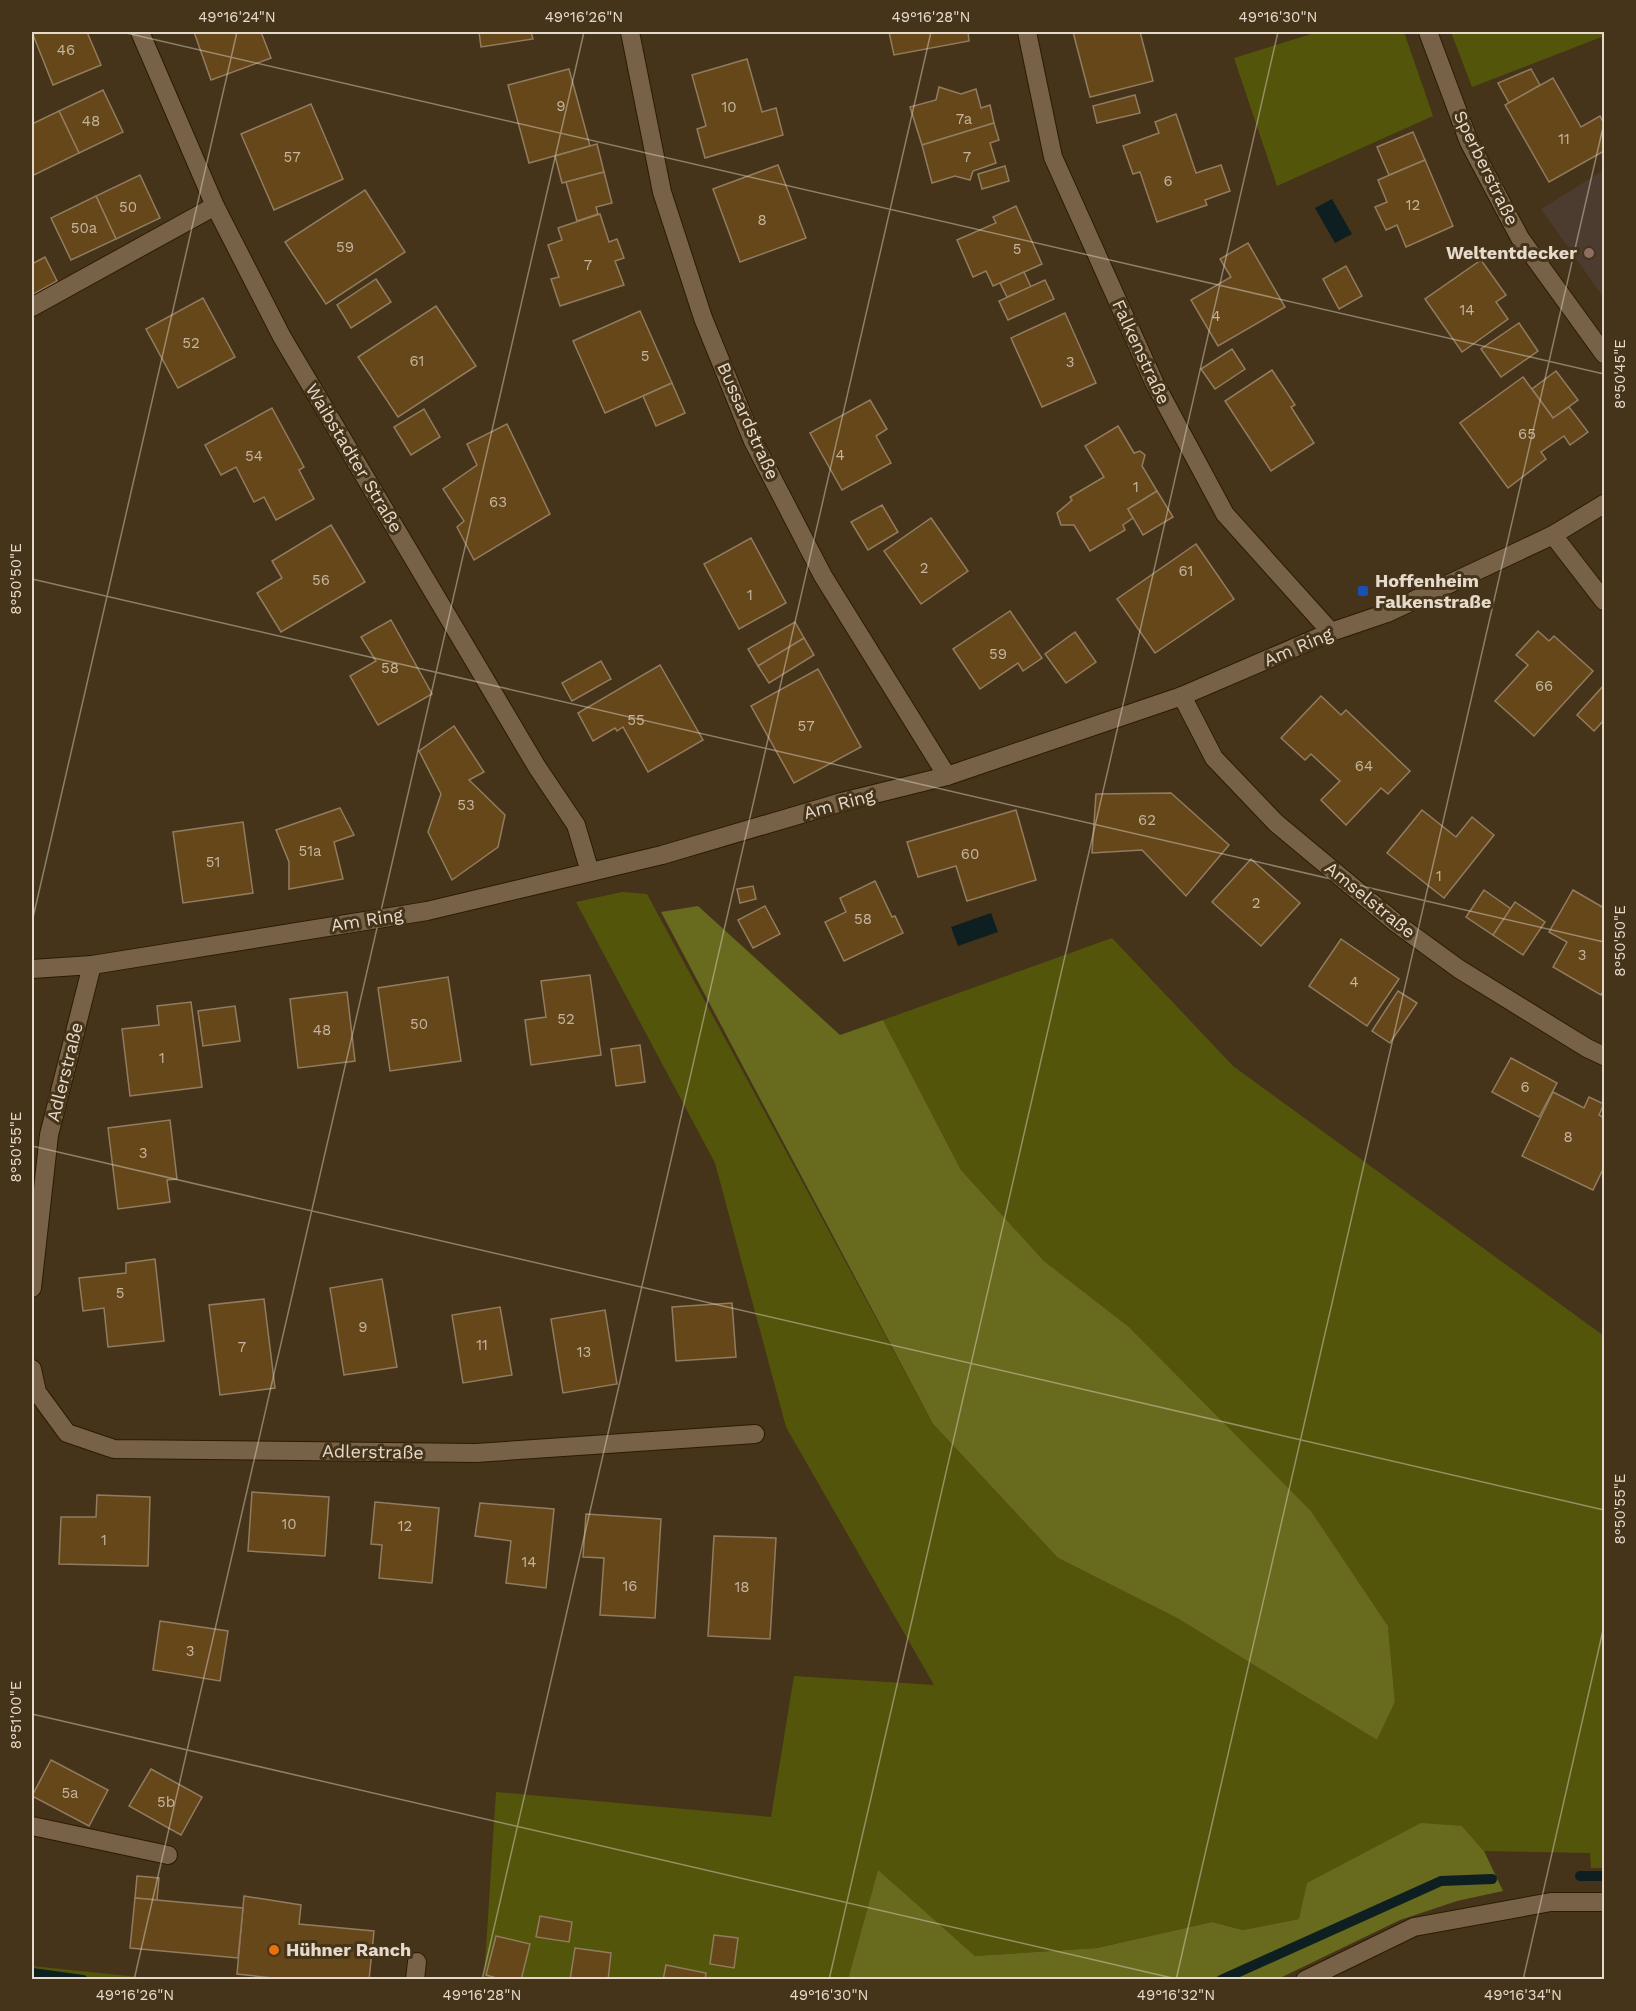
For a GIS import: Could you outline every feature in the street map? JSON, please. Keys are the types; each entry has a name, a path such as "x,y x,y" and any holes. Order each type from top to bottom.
{"street":[{"name":"Waibstadter Straße","path":"140,32 215,206 282,337 537,767 576,825 590,872"},
{"name":"Bussardstraße","path":"630,32 662,192 703,318 753,441 823,576 946,776"},
{"name":"Falkenstraße","path":"1027,32 1053,157 1154,382 1225,514 1332,632"},
{"name":"Sperberstraße","path":"1428,32 1469,142 1520,238 1605,354"},
{"path":"32,307 215,206"},
{"name":"Am Ring","path":"32,969 92,965 427,910 662,855 842,802 946,776 1182,696 1332,632 1387,613 1553,535 1605,504"},
{"path":"1553,535 1605,601"},
{"name":"Amselstraße","path":"1182,696 1214,758 1276,823 1396,923 1459,969 1587,1048 1605,1056"},
{"name":"Adlerstraße","path":"32,1288 49,1135 92,965"},
{"name":"Adlerstraße","path":"32,1369 34,1395 67,1432 114,1449 476,1454 755,1434"},
{"path":"32,1826 168,1855"},
{"path":"1305,1980 1414,1927 1551,1902 1605,1902"}],"shaded area":[{"path":"1318,32 1404,32 1433,116 1277,186 1234,58"},
{"path":"1451,32 1604,32 1604,36 1472,87"},
{"name":"Weltentdecker","path":"1604,170 1604,298 1541,209"},
{"path":"1332,199 1352,234 1335,243 1315,208"},
{"path":"622,892 647,894 933,1424 1058,1558 1177,1618 1377,1740 1395,1702 1388,1626 1311,1511 1129,1327 1044,1261 961,1170 883,1020 1112,938 1233,1066 1604,1336 1604,1868 1591,1868 1590,1853 1484,1851 1462,1826 1299,1919 1243,1930 1212,1922 1097,1948 975,1956 878,1871 848,1979 484,1980 496,1792 771,1817 794,1676 934,1685 786,1427 715,1163 576,902"},
{"path":"698,906 840,1035 883,1020 961,1170 1044,1261 1129,1327 1311,1511 1388,1626 1395,1702 1377,1740 1177,1618 1058,1558 933,1424 661,912"},
{"path":"991,913 998,932 958,946 951,927"},
{"path":"1421,1823 1462,1826 1484,1851 1503,1891 1457,1901 1400,1920 1278,1979 848,1979 878,1870 975,1956 1097,1948 1212,1922 1243,1930 1299,1919 1307,1883"},
{"path":"32,1966 158,1979 32,1979"}],"building":[{"path":"32,32 87,32 101,65 53,85"},
{"path":"194,32 261,32 271,58 211,80"},
{"path":"479,32 531,32 533,39 481,47"},
{"path":"889,32 968,32 969,41 894,55"},
{"path":"1073,32 1140,32 1153,81 1090,97"},
{"path":"747,59 762,112 776,108 783,135 705,158 697,129 706,126 692,75"},
{"path":"569,69 590,146 529,163 508,85"},
{"path":"1531,69 1540,85 1509,103 1498,83"},
{"path":"1553,78 1581,127 1600,116 1604,124 1604,151 1549,182 1505,105"},
{"path":"939,87 961,94 976,89 981,108 990,105 994,123 922,145 910,107 936,100"},
{"path":"103,90 123,132 79,153 59,111"},
{"path":"1135,95 1140,113 1097,123 1093,106"},
{"path":"311,104 343,179 274,210 241,134"},
{"path":"59,111 79,153 34,175 32,124"},
{"path":"1176,114 1196,173 1221,165 1230,191 1205,200 1207,205 1157,222 1140,172 1133,174 1123,146 1159,133 1155,122"},
{"path":"994,123 999,140 990,143 996,163 973,171 970,180 955,176 932,183 922,145"},
{"path":"1413,132 1425,160 1389,175 1377,147"},
{"path":"597,144 604,172 562,183 555,156"},
{"path":"1425,160 1453,226 1406,247 1397,225 1386,230 1375,207 1387,202 1378,180"},
{"path":"778,165 806,238 740,262 713,189"},
{"path":"1005,166 1009,181 982,189 978,174"},
{"path":"604,172 612,203 596,207 598,214 577,221 566,182"},
{"path":"140,175 160,218 116,239 96,196"},
{"path":"365,190 405,252 326,304 285,242"},
{"path":"96,196 116,239 71,260 51,218"},
{"path":"1016,206 1042,264 993,286 986,271 973,277 957,240 996,223 993,217"},
{"path":"600,214 609,242 617,239 624,258 615,261 624,285 560,306 551,279 559,277 548,245 562,240 558,228"},
{"path":"1248,243 1285,307 1218,346 1191,300 1231,277 1220,259"},
{"path":"45,257 57,281 32,295 32,264"},
{"path":"1481,260 1506,295 1496,302 1508,319 1462,352 1425,299"},
{"path":"1346,266 1362,296 1339,309 1323,279"},
{"path":"1024,272 1031,287 1007,297 1000,283"},
{"path":"376,279 391,302 351,328 337,305"},
{"path":"1045,280 1054,299 1008,320 999,301"},
{"path":"203,298 235,357 178,388 146,329"},
{"path":"436,306 476,366 398,417 358,357"},
{"path":"640,311 672,383 605,413 573,341"},
{"path":"1065,313 1096,383 1042,407 1011,338"},
{"path":"1519,323 1538,351 1501,377 1481,349"},
{"path":"1232,349 1245,369 1215,389 1201,369"},
{"path":"1272,370 1295,405 1291,407 1314,443 1271,471 1225,401"},
{"path":"1556,371 1578,400 1553,418 1532,389"},
{"path":"1523,377 1553,418 1569,407 1588,432 1570,445 1564,436 1541,452 1546,459 1508,488 1460,423"},
{"path":"672,383 685,413 656,426 643,396"},
{"path":"870,400 887,429 876,436 891,463 842,490 810,433"},
{"path":"272,408 304,467 299,470 314,499 276,520 264,497 254,502 236,467 221,475 205,445"},
{"path":"424,409 440,437 411,455 394,427"},
{"path":"507,424 550,514 474,560 457,527 464,521 443,489 477,465 467,444"},
{"path":"1118,426 1134,453 1140,451 1145,455 1142,466 1157,491 1128,509 1133,518 1123,525 1125,530 1090,551 1074,525 1061,525 1057,513 1072,500 1070,497 1104,477 1085,446"},
{"path":"1157,491 1173,517 1143,535 1128,509"},
{"path":"882,505 898,532 868,550 851,522"},
{"path":"931,518 968,571 921,604 884,551"},
{"path":"331,525 365,582 281,632 257,593 282,578 272,561"},
{"path":"751,538 786,603 739,629 704,564"},
{"path":"1196,544 1234,599 1155,653 1117,599"},
{"path":"1010,611 1042,658 1023,671 1018,663 980,689 953,649"},
{"path":"391,620 432,694 378,725 350,676 376,661 361,637"},
{"path":"795,622 804,638 758,666 748,649"},
{"path":"1538,631 1549,641 1554,636 1593,671 1534,736 1495,701 1528,665 1516,655"},
{"path":"1075,632 1096,662 1066,683 1045,654"},
{"path":"804,638 814,655 769,683 758,666"},
{"path":"601,661 611,679 572,701 562,683"},
{"path":"660,665 703,740 648,772 623,727 617,731 615,728 593,741 578,713"},
{"path":"818,669 861,747 794,783 751,706"},
{"path":"1604,685 1604,720 1594,731 1577,715"},
{"path":"1321,696 1341,715 1346,710 1410,771 1388,794 1381,788 1346,825 1321,800 1340,781 1311,754 1305,760 1281,738"},
{"path":"454,726 484,772 469,780 505,815 498,847 452,880 428,832 441,794 419,751"},
{"path":"1171,793 1229,845 1186,896 1142,850 1092,853 1096,794"},
{"path":"340,808 354,835 334,842 343,879 289,889 289,862 276,830"},
{"path":"1016,810 1036,880 967,901 956,866 918,877 907,842"},
{"path":"1422,810 1456,837 1472,817 1494,835 1444,898 1387,853"},
{"path":"243,822 253,893 183,903 173,832"},
{"path":"1251,859 1300,903 1261,946 1212,902"},
{"path":"875,881 892,917 895,916 903,933 844,961 825,922 846,912 840,898"},
{"path":"753,886 756,899 740,903 737,889"},
{"path":"1484,890 1511,909 1493,935 1466,917"},
{"path":"1573,890 1604,908 1604,990 1601,995 1553,967 1567,942 1549,932"},
{"path":"1515,902 1545,922 1523,955 1493,935"},
{"path":"765,906 780,934 753,948 738,920"},
{"path":"1341,939 1399,979 1367,1026 1309,986"},
{"path":"590,975 601,1055 531,1065 525,1020 546,1017 541,981"},
{"path":"448,977 461,1061 390,1071 378,988"},
{"path":"1398,991 1417,1003 1390,1043 1372,1031"},
{"path":"347,992 355,1061 298,1068 290,999"},
{"path":"191,1002 202,1087 130,1096 122,1029 159,1025 157,1006"},
{"path":"235,1006 240,1041 203,1046 198,1011"},
{"path":"640,1045 645,1082 616,1086 611,1049"},
{"path":"1511,1058 1557,1083 1539,1117 1492,1092"},
{"path":"1553,1092 1584,1108 1589,1097 1604,1104 1599,1115 1604,1118 1604,1167 1593,1190 1522,1156"},
{"path":"170,1120 177,1179 167,1180 170,1202 118,1209 108,1128"},
{"path":"155,1259 164,1341 108,1347 104,1308 83,1311 79,1278 126,1273 126,1263"},
{"path":"382,1279 397,1367 344,1375 330,1288"},
{"path":"264,1299 275,1388 220,1395 209,1305"},
{"path":"732,1303 736,1357 676,1361 672,1307"},
{"path":"500,1307 512,1375 463,1383 452,1315"},
{"path":"605,1310 617,1384 563,1393 551,1319"},
{"path":"252,1492 329,1497 325,1556 248,1551"},
{"path":"97,1495 150,1497 148,1566 59,1564 61,1517 96,1517"},
{"path":"375,1502 439,1508 432,1583 379,1578 382,1545 371,1544"},
{"path":"480,1503 554,1509 546,1588 506,1583 511,1541 475,1536"},
{"path":"586,1514 661,1519 655,1618 600,1615 604,1558 583,1557"},
{"path":"714,1536 776,1538 770,1639 708,1636"},
{"path":"160,1621 228,1631 220,1681 153,1670"},
{"path":"51,1760 108,1790 89,1826 32,1796"},
{"path":"151,1769 202,1797 181,1835 129,1806"},
{"path":"137,1876 159,1878 157,1900 135,1898"},
{"path":"244,1896 301,1905 299,1924 374,1931 369,1980 291,1980 237,1974"},
{"path":"135,1898 243,1908 238,1958 130,1948"},
{"path":"540,1916 572,1922 569,1942 536,1937"},
{"path":"714,1935 738,1938 734,1968 710,1964"},
{"path":"496,1936 530,1944 521,1980 503,1980 486,1975"},
{"path":"575,1948 611,1953 608,1980 570,1980"},
{"path":"666,1965 706,1973 705,1980 663,1980"}],"waterway":[{"path":"1580,1876 1604,1876"},
{"path":"1221,1980 1441,1881 1492,1879"},
{"path":"32,1973 83,1980"}],"place":[{"name":"Weltentdecker","path":"1589,253"},
{"name":"Hoffenheim Falkenstraße","path":"1363,591"},
{"name":"Hühner Ranch","path":"274,1950"}]}
